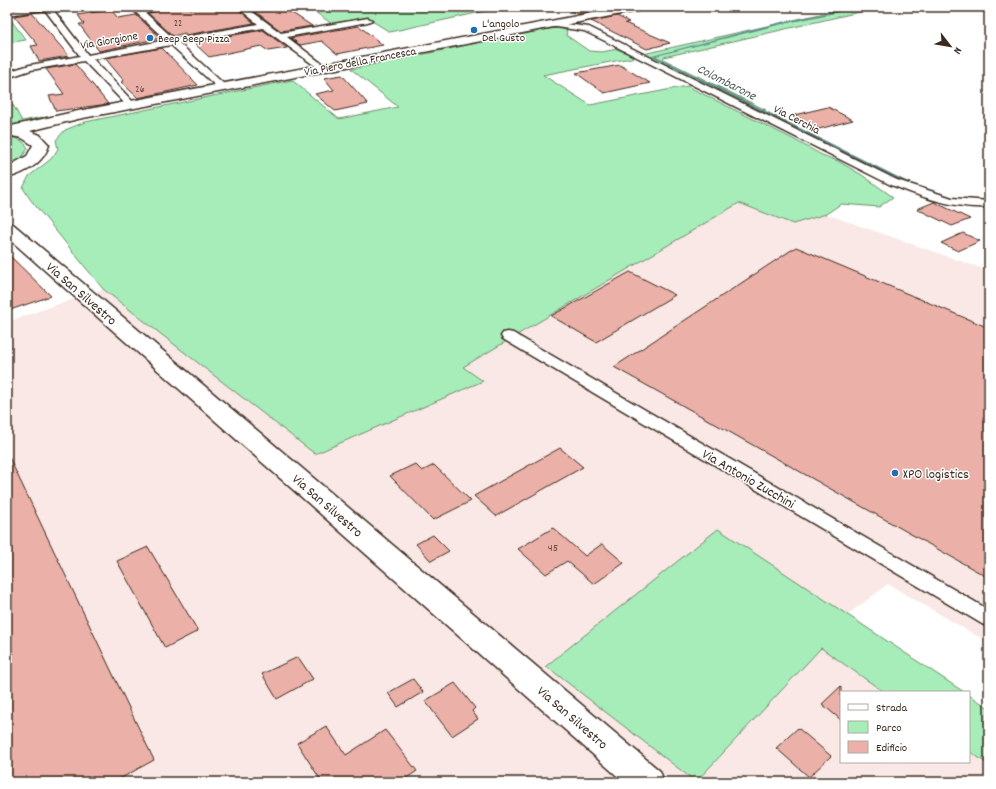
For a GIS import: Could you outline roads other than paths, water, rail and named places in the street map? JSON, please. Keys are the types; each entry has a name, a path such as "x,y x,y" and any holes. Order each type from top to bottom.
{"main road":[{"name":"Via Piero della Francesca","path":"8,131 78,115 642,7"},
{"name":"Via Piero della Francesca","path":"39,141 44,134 55,126 78,115"},
{"path":"7,187 13,171 31,162 40,153 41,145 39,141 25,134 8,131"},
{"name":"Via San Silvestro","path":"7,228 648,782"}],"street":[{"path":"8,13 47,7 86,57 131,105"},
{"path":"134,7 222,88"},
{"path":"241,7 322,68"},
{"path":"280,36 368,20"},
{"name":"Via Cerchia","path":"553,24 586,29 604,36 893,182 930,197 973,206 989,204"},
{"name":"Via Giorgione","path":"7,75 30,68 86,57 264,25"},
{"name":"Via Antonio Zucchini","path":"508,336 989,619"}],"waterway":[{"name":"Colombarone","path":"862,7 778,24 653,56 909,184"},
{"name":"Colombarone","path":"976,202 989,199"}],"place":[{"name":"L'angolo Del Gusto","path":"474,30"},
{"name":"Beep Beep Pizza","path":"150,38"},
{"name":"XPO logistics","path":"895,473"}]}
